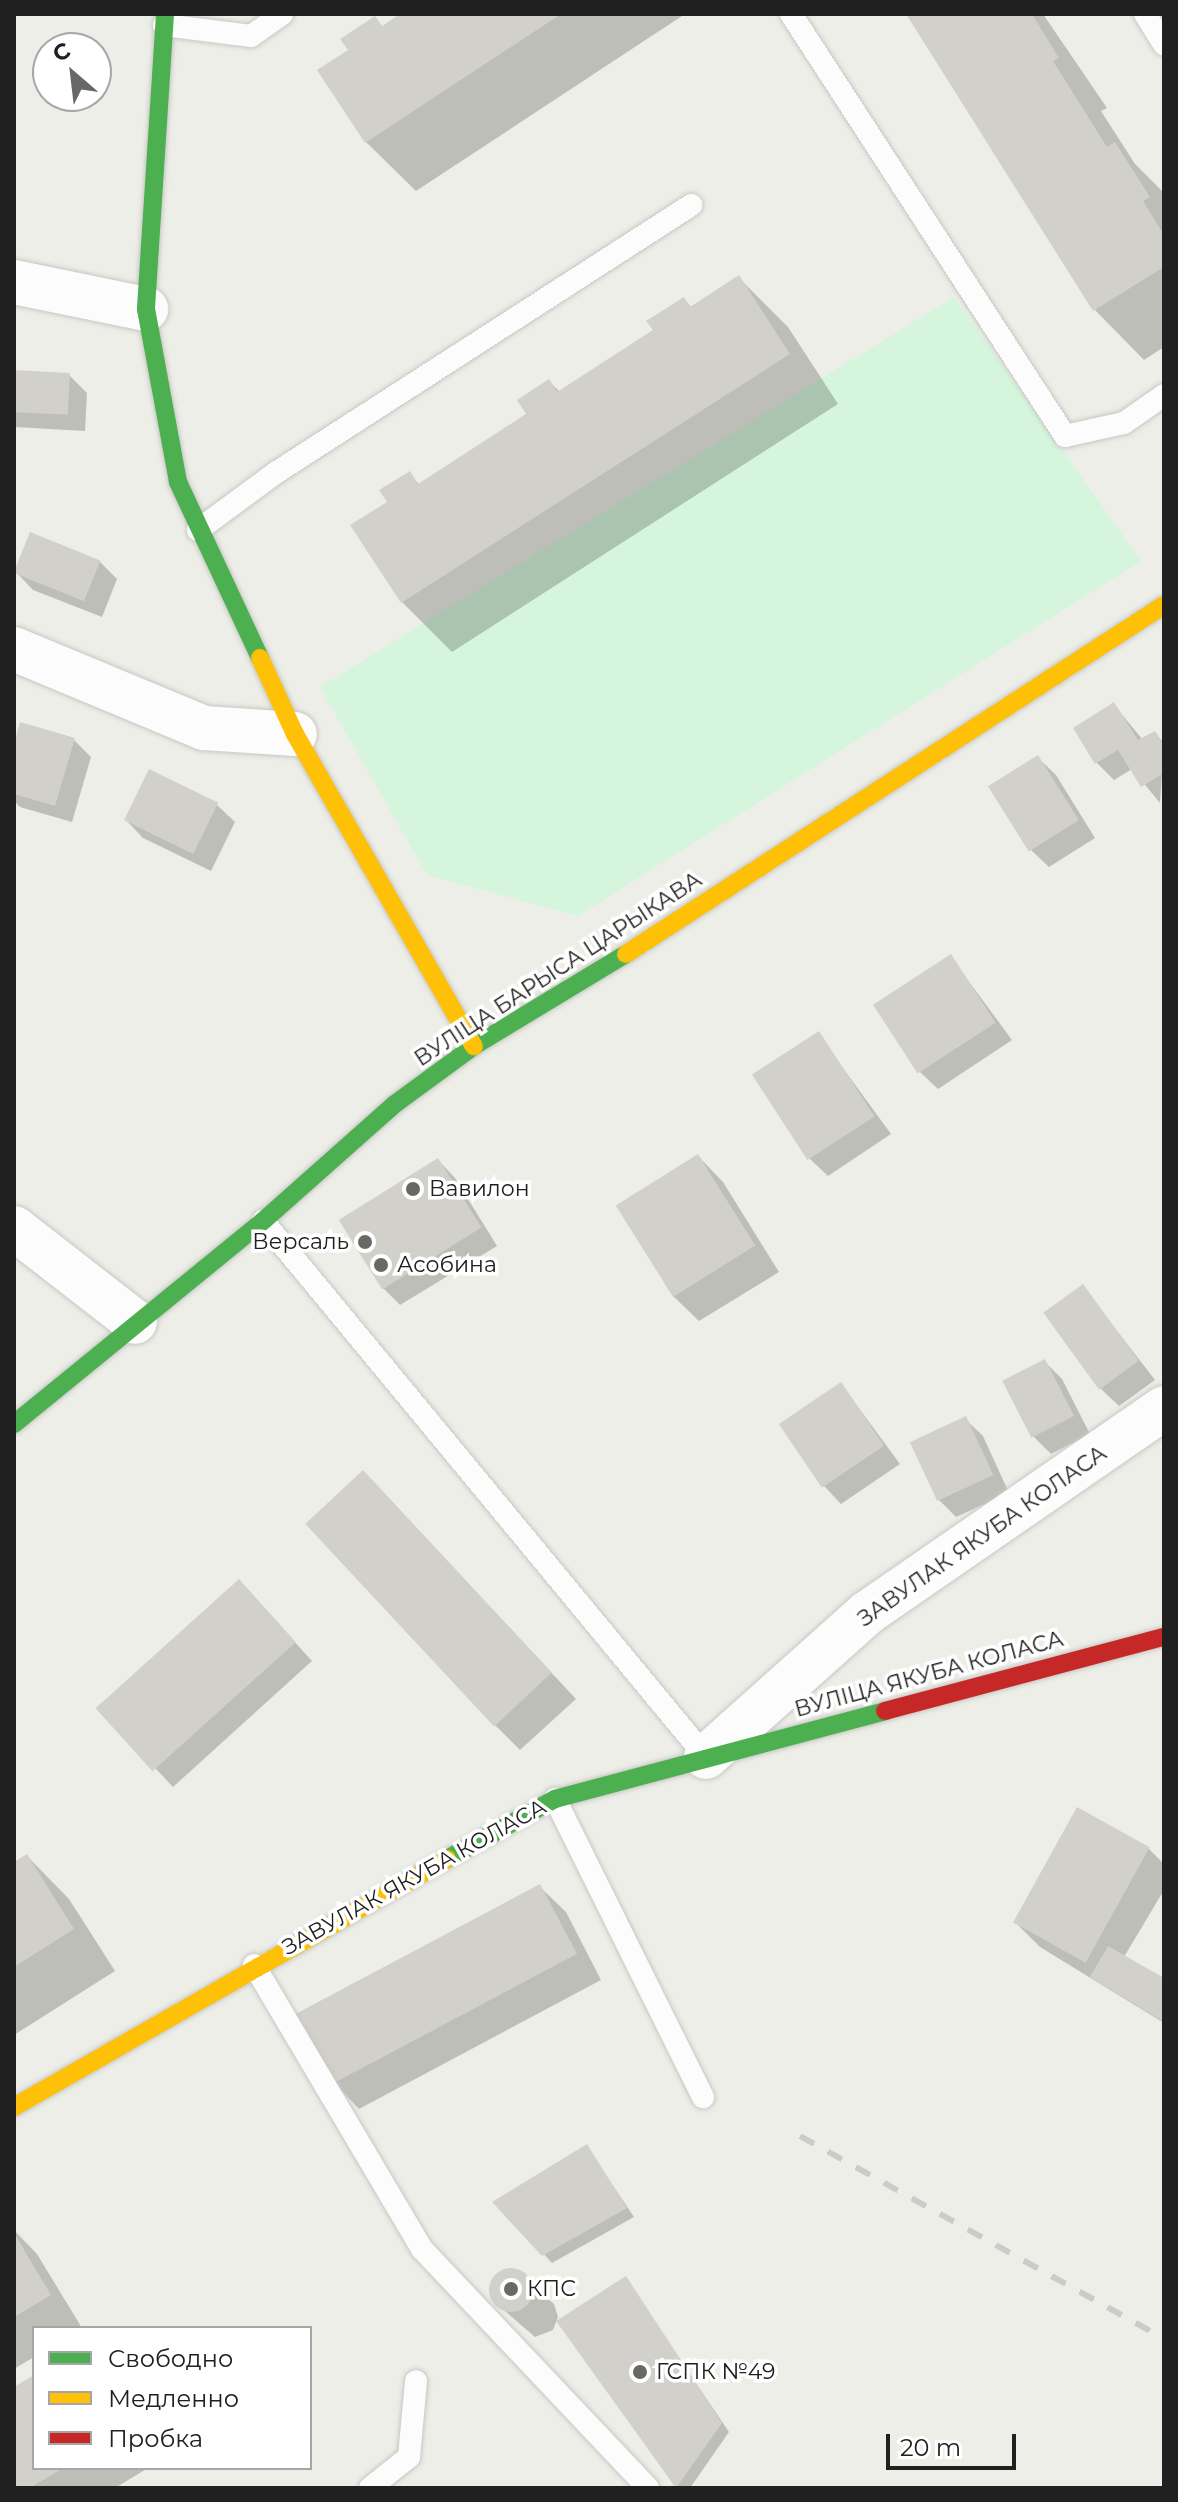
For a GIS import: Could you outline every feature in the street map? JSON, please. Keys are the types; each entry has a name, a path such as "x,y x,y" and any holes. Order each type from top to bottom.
{"street":[{"path":"165,19 146,309 169,441 198,530 295,734 474,1046"},
{"path":"14,282 146,309"},
{"name":"ВУЛІЦА БАРЫСА ЦАРЫКАВА","path":"14,1424 135,1322 263,1221 395,1104 474,1046 635,949 1164,605"},
{"path":"14,649 204,728 295,734"},
{"path":"14,1228 135,1322"},
{"name":"ЗАВУЛАК ЯКУБА КОЛАСА","path":"14,2107 254,1965 555,1799 706,1757 867,1613 1164,1408"},
{"name":"ВУЛІЦА ЯКУБА КОЛАСА","path":"706,1757 1164,1637"}],"lane":[{"path":"165,19 251,36 282,14"},
{"path":"791,14 1065,436 1124,423 1164,395"},
{"path":"1145,14 1164,45"},
{"path":"198,530 277,472 691,205"},
{"path":"263,1221 706,1757"},
{"path":"555,1799 703,2097"},
{"path":"254,1965 422,2249 648,2488"},
{"path":"370,2488 409,2457 416,2381"}],"green space":[{"path":"954,297 1141,561 578,916 427,875 320,687"}],"building":[{"path":"400,14 561,14 365,143 317,70 348,50 340,39 375,16 382,26"},
{"path":"906,14 1032,14 1059,58 1053,61 1107,147 1115,142 1150,197 1143,201 1164,235 1164,267 1093,311"},
{"path":"739,275 790,354 401,603 350,525 387,502 379,490 410,471 418,484 526,414 517,400 549,379 557,392 653,330 646,321 684,297 690,307"},
{"path":"14,370 70,373 68,415 14,412"},
{"path":"30,532 100,560 84,601 14,573"},
{"path":"1114,702 1138,740 1155,731 1164,745 1164,773 1141,787 1118,750 1095,764 1073,728"},
{"path":"20,722 75,738 55,806 14,794 14,744"},
{"path":"1038,755 1079,820 1029,852 988,786"},
{"path":"149,769 218,803 193,854 124,820"},
{"path":"951,954 996,1023 918,1073 873,1005"},
{"path":"819,1031 875,1117 807,1160 752,1075"},
{"path":"698,1154 755,1246 673,1297 616,1205"},
{"path":"438,1158 481,1228 382,1290 339,1220"},
{"path":"1083,1284 1139,1361 1099,1390 1043,1313"},
{"path":"1045,1359 1074,1416 1031,1438 1002,1381"},
{"path":"841,1382 884,1446 822,1488 779,1424"},
{"path":"966,1416 993,1475 937,1501 910,1442"},
{"path":"363,1470 552,1673 494,1726 305,1524"},
{"path":"239,1579 296,1642 152,1771 96,1708"},
{"path":"1077,1807 1150,1847 1086,1963 1013,1922"},
{"path":"27,1854 74,1929 14,1967 14,1862"},
{"path":"540,1884 577,1954 332,2084 295,2015"},
{"path":"1108,1946 1164,1978 1164,2022 1090,1977"},
{"path":"587,2144 627,2208 542,2256 492,2202"},
{"path":"14,2233 51,2295 14,2317"},
{"name":"КПС","path":"511,2268 527,2274 533,2290 527,2306 511,2312 495,2306 489,2290 495,2274"},
{"name":"ГСПК №49","path":"626,2276 722,2423 676,2488 556,2321"},
{"path":"32,2376 32,2470 60,2470 30,2488 14,2488 14,2387"}],"railway":[{"path":"800,2136 1164,2339"}],"traffic: fast":[{"path":"165,14 146,309 178,482 260,658"},
{"path":"14,1424 263,1221 395,1104 474,1046 626,954"},
{"path":"447,1859 555,1799 885,1711"}],"traffic: slow":[{"path":"626,954 1164,605"},
{"path":"260,658 295,734 474,1046"},
{"path":"14,2107 447,1859"}],"traffic: jam":[{"path":"885,1711 1164,1637"}],"place":[{"name":"Вавилон","path":"413,1189"},
{"name":"Версаль","path":"365,1242"},
{"name":"Асобина","path":"381,1265"},
{"name":"КПС","path":"511,2289"},
{"name":"ГСПК №49","path":"640,2372"}]}
